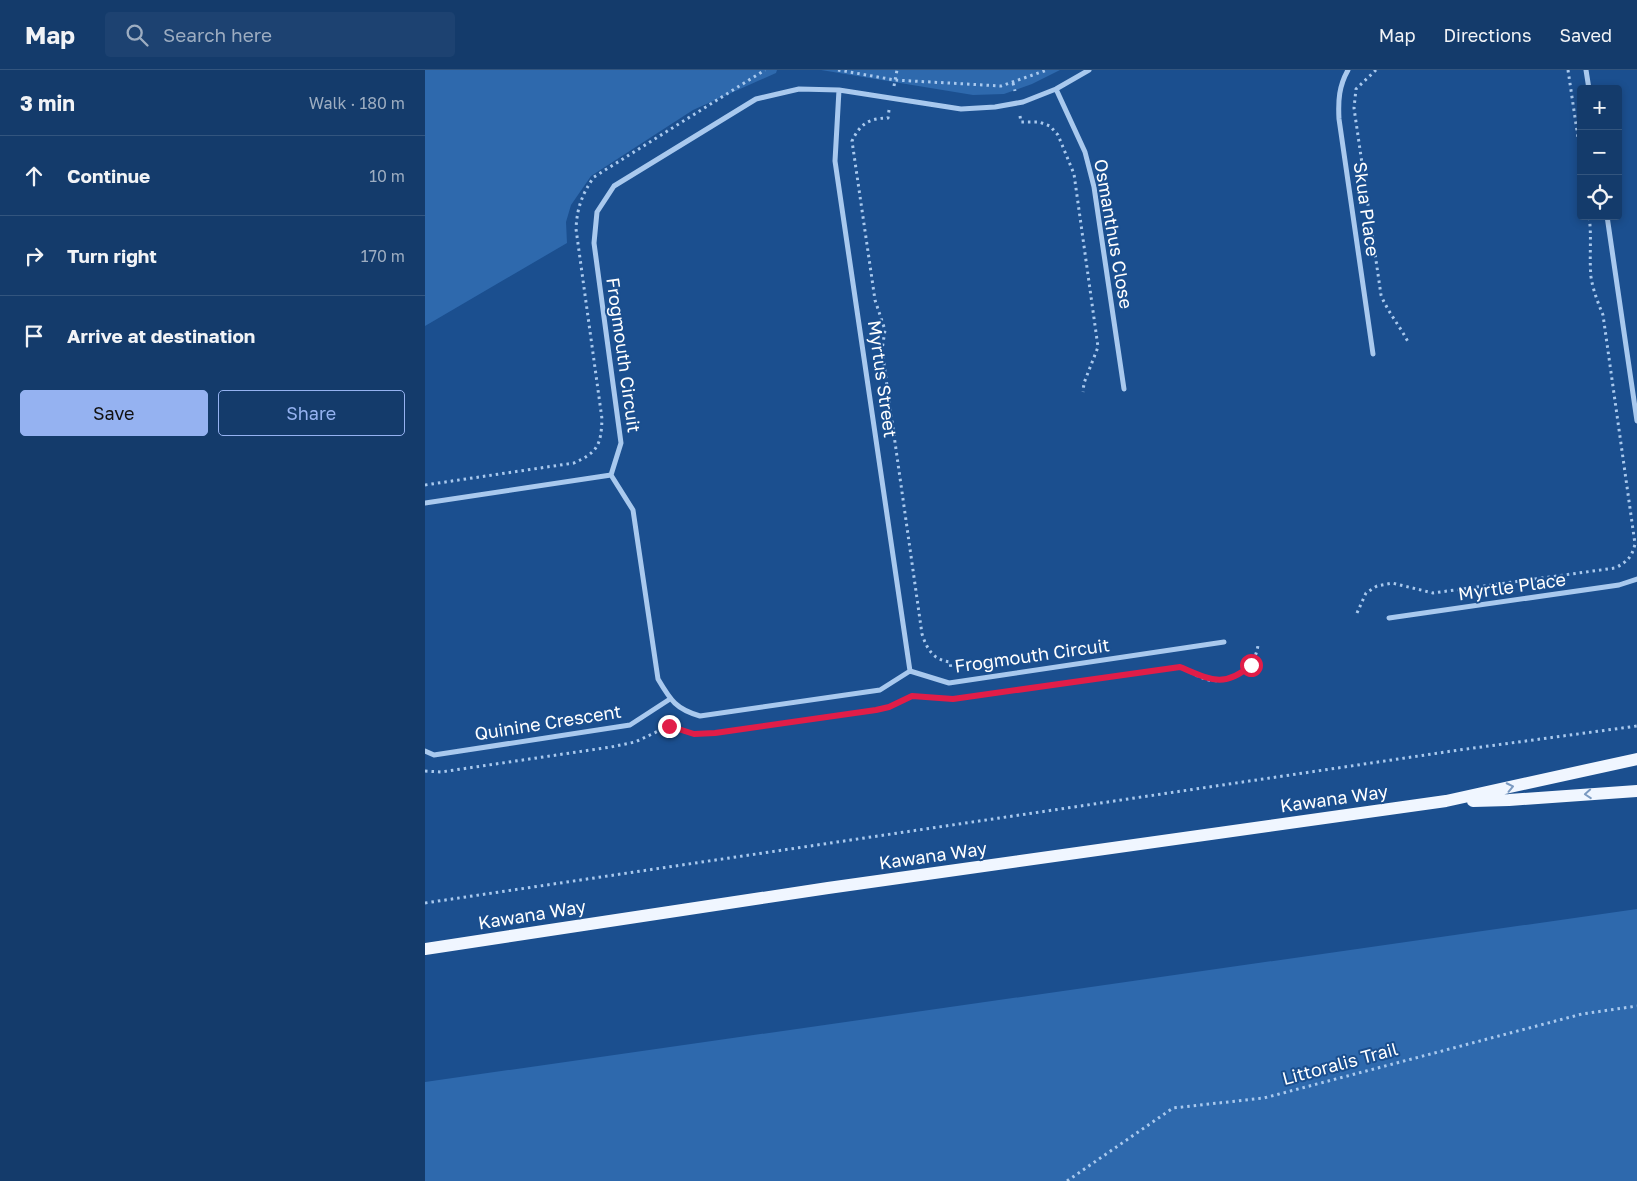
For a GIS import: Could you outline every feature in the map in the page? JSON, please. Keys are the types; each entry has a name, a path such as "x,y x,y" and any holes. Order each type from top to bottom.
{"main road":[{"name":"Kawana Way","path":"425,949 818,890 1446,801 1637,759"},
{"name":"Kawana Way","path":"1446,801 1509,800 1637,790"}],"street":[{"name":"Frogmouth Circuit","path":"611,475 621,443 594,243 597,212 614,186 756,99 799,89 839,90 961,109 995,107 1023,102 1055,90 1089,70"},
{"name":"Skua Place","path":"1348,70 1341,82 1338,101 1339,119 1373,354"},
{"path":"1586,70 1588,85"},
{"name":"Myrtus Street","path":"839,90 835,161 910,671"},
{"name":"Osmanthus Close","path":"1055,90 1085,152 1094,187 1124,389"},
{"path":"1608,220 1637,421"},
{"path":"425,503 611,475 633,510 659,679 670,699 683,711 700,716 880,690 910,671"},
{"name":"Myrtle Place","path":"1389,618 1619,586 1637,579"},
{"name":"Frogmouth Circuit","path":"910,671 949,683 1224,642"},
{"name":"Quinine Crescent","path":"425,751 434,755 630,725 670,699"}],"path":[{"path":"838,70 895,80 1001,86 1047,70"},
{"path":"894,86 897,70"},
{"path":"1376,70 1357,89 1354,108 1381,295 1387,309 1401,328 1409,344"},
{"path":"1568,70 1577,131"},
{"path":"889,112 888,118 875,118 865,122 852,141 875,300 885,330 882,350 922,634 926,647 934,656 950,662 951,669"},
{"path":"1020,115 1021,122 1039,122 1050,126 1058,135 1074,174 1098,347 1084,382 1083,392"},
{"path":"1357,613 1366,593 1377,586 1392,583 1433,593 1615,568 1625,563 1633,554 1636,543 1603,315 1596,298 1591,276 1589,220"},
{"path":"425,771 441,772 611,747 635,742 669,726 694,734 715,733 876,710 889,707 912,696 953,699 1180,667 1205,679 1219,681 1239,675 1251,665 1257,656 1258,645"},
{"path":"425,903 1450,751 1637,726"},
{"name":"Littoralis Trail","path":"1067,1181 1173,1108 1263,1098 1581,1014 1637,1006"}],"shaded area":[{"path":"425,70 777,70 776,73 693,110 591,176 571,205 566,222 567,243 425,326"},
{"path":"821,70 1060,70 1032,84 1004,94 973,95"},
{"path":"1637,909 1637,1181 425,1181 425,1082"}],"route":[{"path":"669,726 694,734 715,733 876,710 889,707 912,696 937,700 953,699 1163,668 1180,667 1205,679 1219,681 1239,675 1251,665"}]}
